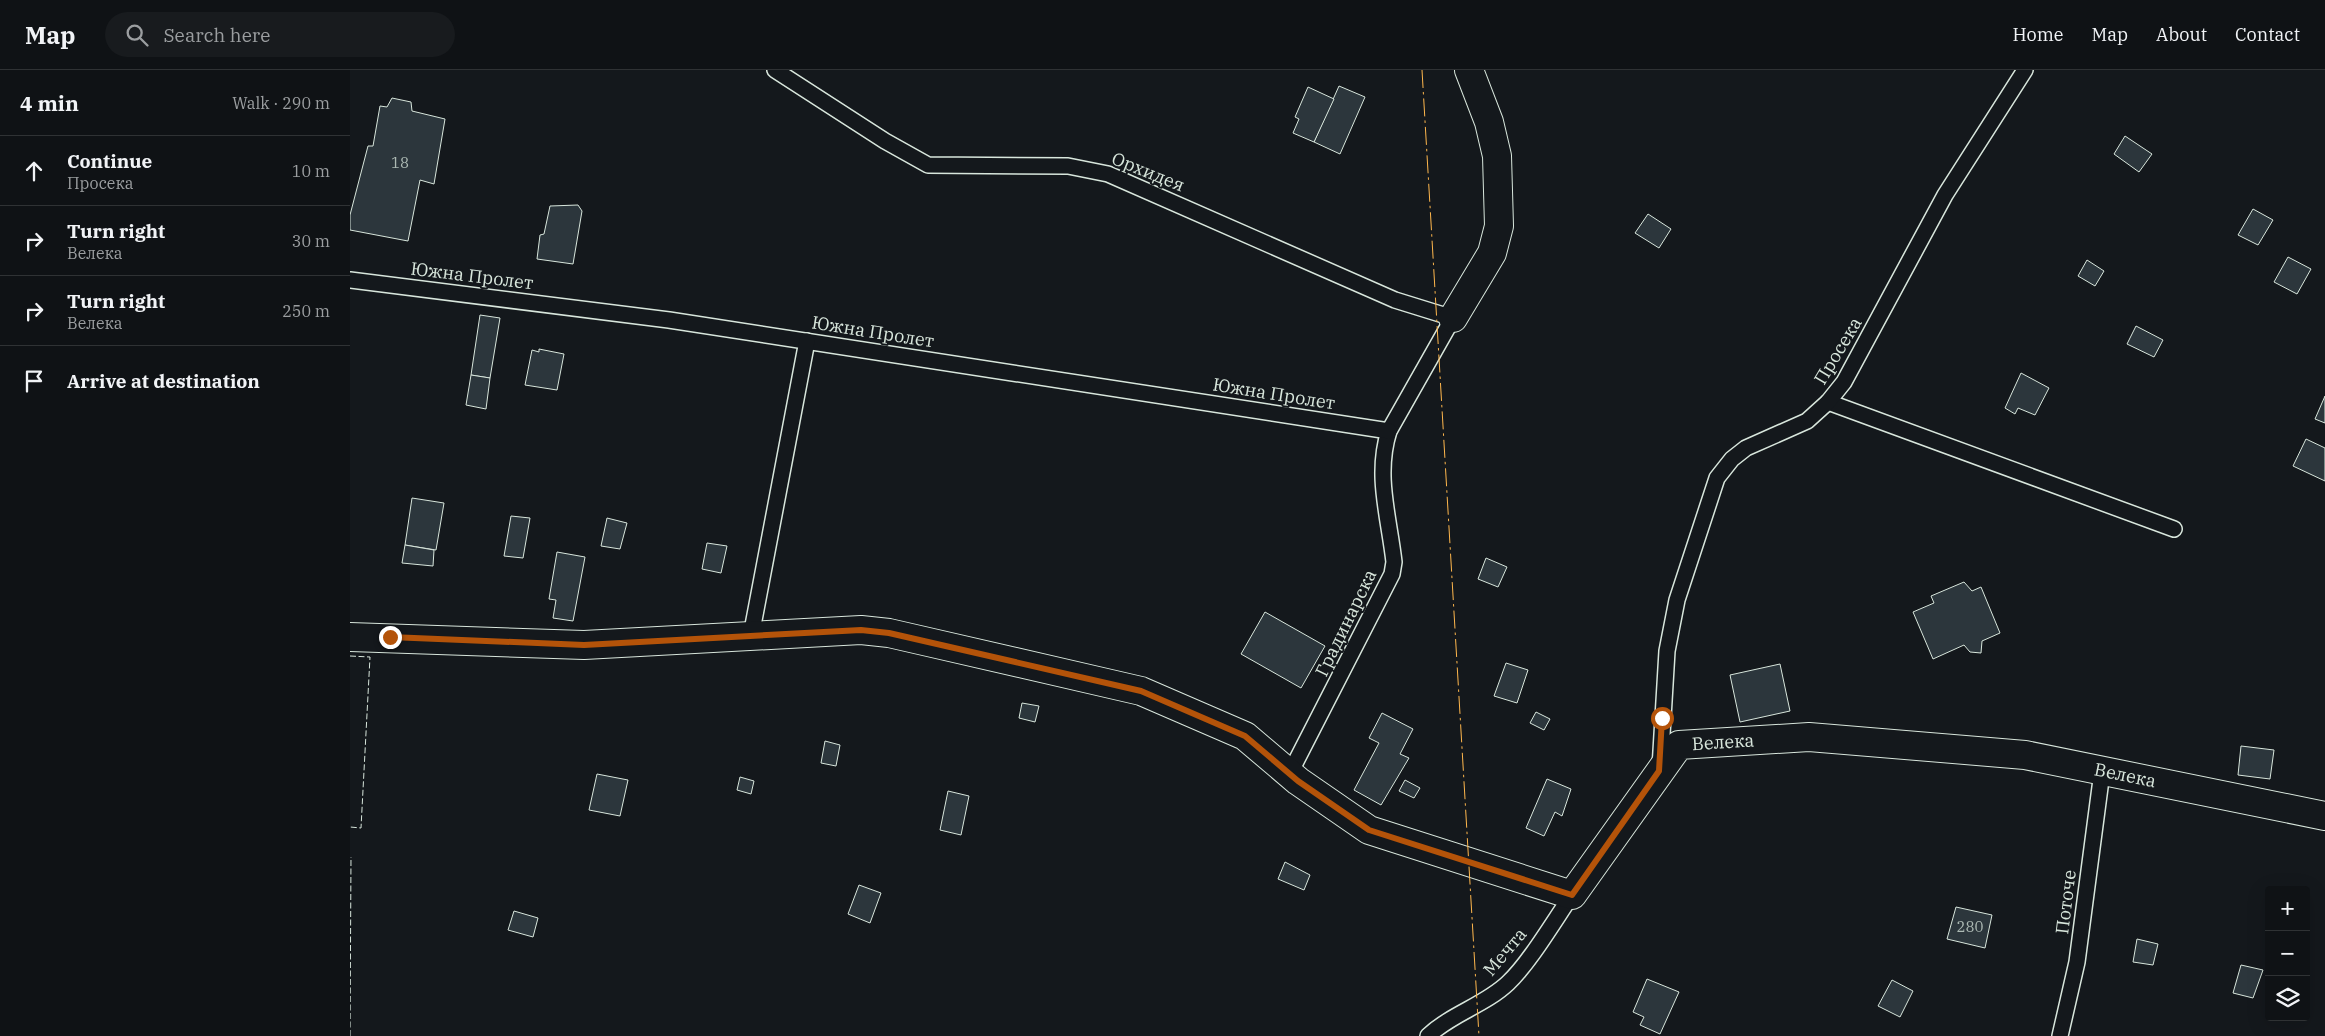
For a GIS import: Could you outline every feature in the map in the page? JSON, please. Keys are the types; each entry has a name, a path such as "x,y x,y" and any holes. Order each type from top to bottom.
{"street":[{"path":"1453,318 1492,253 1499,226 1497,156 1489,122 1469,70"},
{"path":"350,637 584,645 861,630 889,633 1141,691 1245,736 1290,773 1369,830 1572,895"},
{"name":"Велека","path":"1572,895 1679,745 1809,738 2025,755 2325,816"}],"lane":[{"name":"Орхидея","path":"775,70 884,141 928,165 1068,166 1108,174 1395,300 1453,318"},
{"name":"Просека","path":"1659,771 1667,651 1677,600 1717,478 1732,459 1746,448 1807,421 1828,402 1844,382 1945,195 2025,70"},
{"name":"Южна Пролет","path":"350,280 669,320 1389,431"},
{"name":"Градинарска","path":"1290,773 1392,574 1394,562 1381,462 1389,431 1453,318"},
{"path":"751,636 807,341"},
{"path":"1828,402 2174,529"},
{"name":"Поточе","path":"2060,1036 2077,962 2102,772"},
{"name":"Мечта","path":"1428,1036 1437,1027 1482,1002 1508,983 1572,895"}],"building":[{"path":"1339,86 1365,97 1340,154 1314,142"},
{"path":"1308,87 1334,99 1314,142 1293,133 1299,119 1295,117"},
{"path":"392,98 411,102 412,111 445,119 434,184 420,180 408,241 350,230 350,215 368,146 373,146 380,106 387,107"},
{"path":"2125,136 2152,154 2139,172 2114,154"},
{"path":"578,205 582,211 573,264 537,259 540,235 544,234 550,206"},
{"path":"2253,209 2273,220 2258,245 2238,235"},
{"path":"1648,214 1671,229 1659,248 1635,233"},
{"path":"2288,257 2311,269 2297,294 2274,282"},
{"path":"2087,260 2104,271 2095,286 2078,276"},
{"path":"480,315 500,318 490,378 471,375"},
{"path":"2136,326 2163,340 2154,357 2127,344"},
{"path":"539,349 564,354 557,390 525,385 532,350 539,352"},
{"path":"2021,373 2049,388 2035,415 2018,408 2015,414 2005,408"},
{"path":"471,375 490,378 486,409 466,405"},
{"path":"2325,396 2325,423 2315,419"},
{"path":"2306,439 2325,448 2325,481 2293,466"},
{"path":"412,498 444,503 436,550 405,545"},
{"path":"511,516 530,518 523,558 504,556"},
{"path":"607,518 627,523 620,549 601,546"},
{"path":"707,543 727,546 721,573 702,569"},
{"path":"405,545 434,550 433,566 402,563"},
{"path":"557,552 585,557 573,621 553,618 556,600 549,599"},
{"path":"1486,558 1507,567 1498,587 1478,579"},
{"path":"1964,582 1972,591 1981,587 2000,633 1982,641 1981,653 1970,652 1964,645 1933,659 1913,612 1934,603 1931,596"},
{"path":"1265,612 1325,646 1301,688 1241,654"},
{"path":"1506,663 1528,670 1517,703 1494,696"},
{"path":"1780,664 1790,711 1740,722 1730,675"},
{"path":"1022,703 1039,706 1035,722 1019,718"},
{"path":"1536,712 1550,719 1544,730 1530,723"},
{"path":"1382,713 1413,729 1400,754 1409,758 1381,805 1354,790 1379,743 1369,738"},
{"path":"825,741 840,745 836,766 821,763"},
{"path":"2241,746 2274,750 2270,779 2238,775"},
{"path":"597,774 628,780 620,816 589,810"},
{"path":"740,777 754,781 751,794 737,790"},
{"path":"1547,779 1571,789 1562,816 1555,812 1544,836 1526,828"},
{"path":"1405,780 1420,788 1414,798 1399,791"},
{"path":"948,791 969,796 961,835 940,830"},
{"path":"1285,862 1310,875 1304,890 1278,879"},
{"path":"859,885 881,893 870,923 848,914"},
{"path":"1956,907 1992,915 1985,948 1947,939"},
{"path":"514,911 538,918 533,937 508,930"},
{"path":"2137,939 2158,944 2153,965 2133,962"},
{"path":"2241,965 2263,970 2253,998 2233,993"},
{"path":"1647,979 1679,992 1660,1034 1640,1025 1644,1017 1633,1012"},
{"path":"1892,980 1913,991 1900,1017 1878,1006"}],"fence":[{"path":"350,656 370,657 361,828 350,827"},
{"path":"350,1036 351,857"}],"power":[{"path":"1422,70 1479,1036"}],"route":[{"path":"390,637 584,645 861,630 889,633 1141,691 1245,736 1276,760 1298,781 1369,830 1572,895 1659,771 1662,718"}]}
